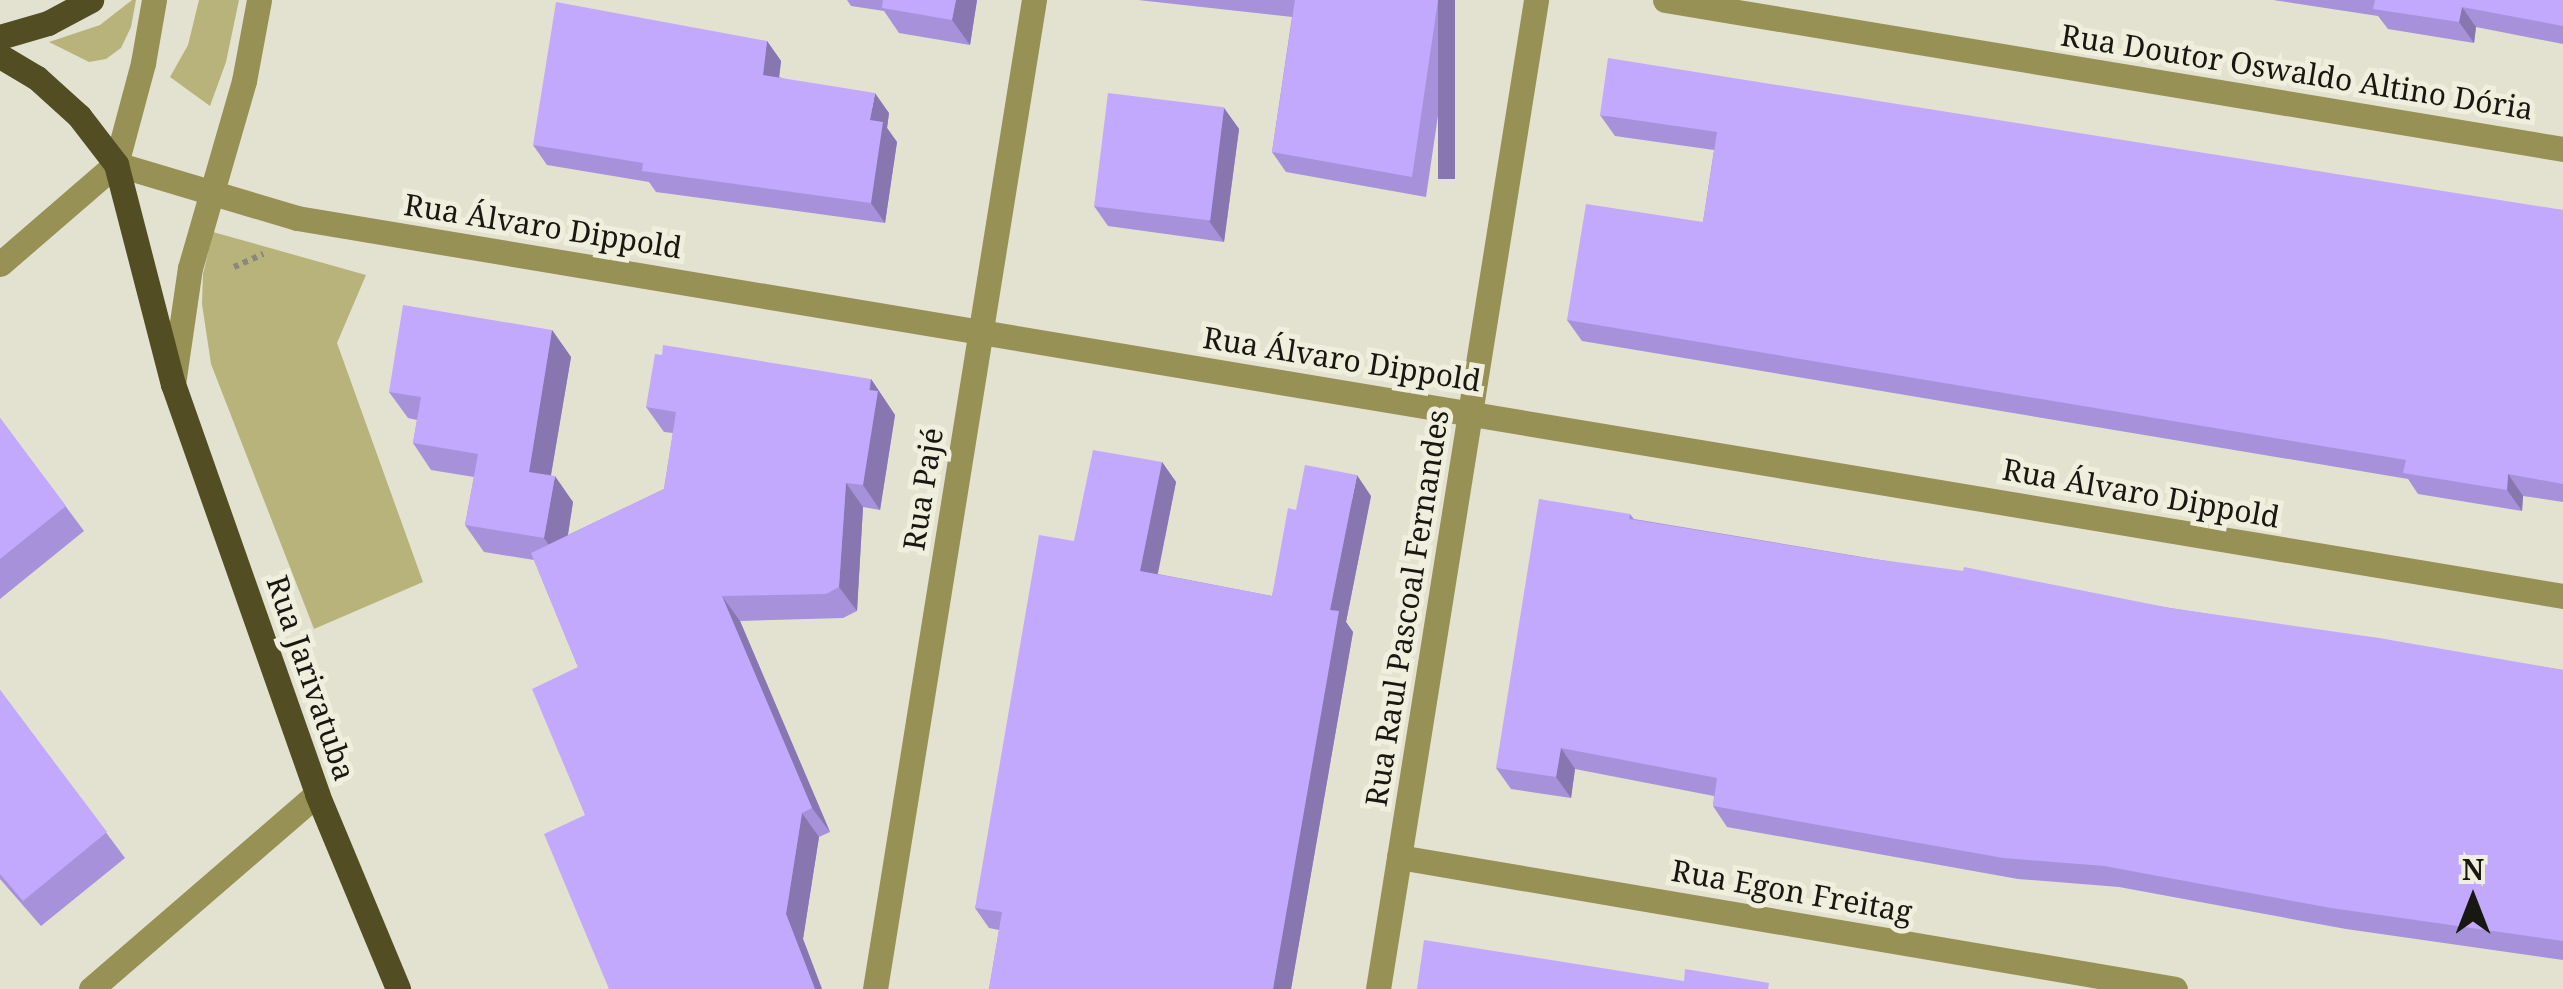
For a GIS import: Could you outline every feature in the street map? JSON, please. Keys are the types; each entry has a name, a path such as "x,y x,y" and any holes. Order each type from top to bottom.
{"main road":[{"path":"0,37 48,22 91,0"},
{"path":"0,56 37,78 65,103 116,164"},
{"name":"Rua Jarivatuba","path":"116,164 173,384 316,794 398,989"}],"street":[{"path":"0,264 116,164 144,63 154,0"},
{"name":"Rua Jarivatuba","path":"173,384 190,268 208,194 244,82 259,0"},
{"name":"Rua Pajé","path":"875,989 1034,0"},
{"name":"Rua Raul Pascoal Fernandes","path":"1378,989 1536,0"},
{"name":"Rua Doutor Oswaldo Altino Dória","path":"1665,0 2563,149"},
{"name":"Rua Álvaro Dippold","path":"116,164 296,218 2563,596"},
{"path":"92,989 316,794"},
{"name":"Rua Egon Freitag","path":"1398,856 2175,989"}],"shaded area":[{"path":"136,0 131,27 121,48 106,59 89,62 49,42 100,25"},
{"path":"199,0 239,0 226,62 210,106 170,77 188,45"},
{"path":"213,232 366,275 337,343 423,582 314,629 211,364 202,304 203,274"}],"building":[{"path":"883,0 956,0 952,20 882,8"},
{"path":"1295,0 1438,0 1412,177 1272,152"},
{"path":"2375,0 2563,0 2563,26 2462,7 2459,22 2373,9"},
{"path":"556,2 767,41 763,75 875,93 870,120 883,122 871,203 642,171 643,163 533,145"},
{"path":"1608,58 2563,210 2563,484 2508,474 2507,490 2403,473 2406,460 1567,320 1586,204 1703,222 1717,132 1600,115"},
{"path":"1108,93 1224,107 1210,220 1094,206"},
{"path":"403,305 552,330 529,472 555,476 544,538 465,525 478,454 413,443 421,397 389,392"},
{"path":"663,345 871,379 869,390 878,391 863,485 846,483 839,587 826,594 722,596 812,808 802,813 786,914 815,989 609,989 544,834 585,815 532,689 578,667 531,553 664,489 676,412 646,407 655,354 662,355"},
{"path":"0,418 66,506 0,559"},
{"path":"1093,450 1162,462 1140,571 1272,596 1288,508 1296,510 1305,465 1357,475 1330,610 1339,611 1273,989 989,989 1002,912 975,908 1039,535 1074,541"},
{"path":"1539,499 1630,514 1629,519 1860,557 1963,571 1964,567 2170,608 2563,670 2563,941 2331,908 2104,866 2003,858 1713,806 1717,778 1561,748 1556,777 1496,768"},
{"path":"0,690 107,832 23,901 0,874"},
{"path":"1424,940 1684,981 1685,969 1769,983 1768,989 1417,989"}]}
